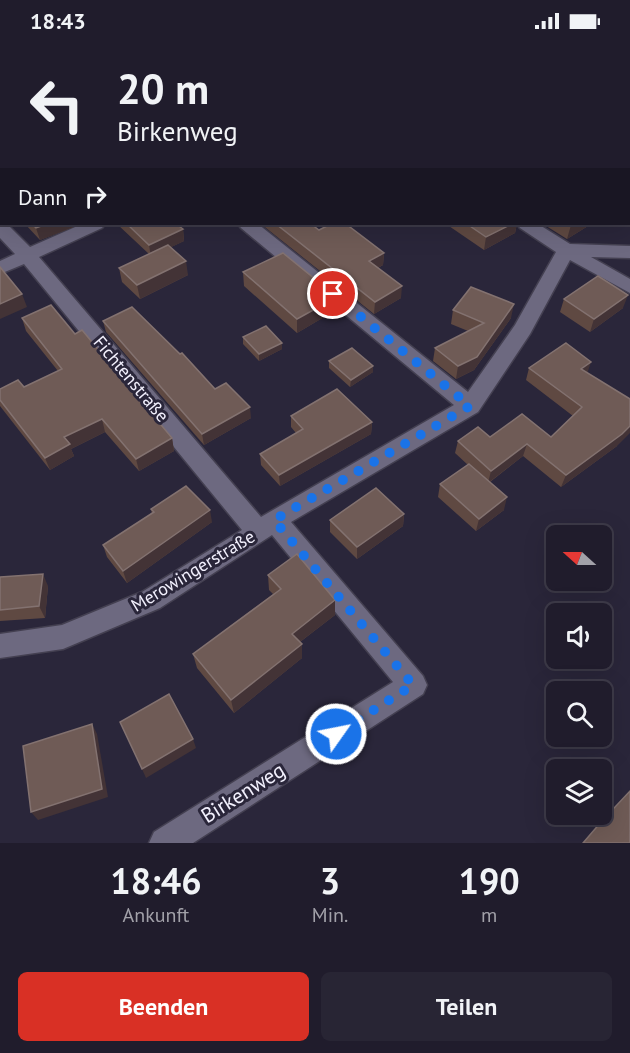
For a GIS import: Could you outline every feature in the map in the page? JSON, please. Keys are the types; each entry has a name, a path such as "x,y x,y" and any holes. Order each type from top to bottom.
{"street":[{"path":"0,268 94,225"},
{"path":"248,225 470,406"},
{"path":"528,225 630,287"},
{"name":"Fichtenstraße","path":"0,227 267,526"},
{"path":"566,250 630,252"},
{"name":"Merowingerstraße","path":"0,646 63,637 151,600 267,526 470,406 523,329 566,250"},
{"name":"Birkenweg","path":"165,843 413,685 267,526"}],"building":[{"path":"128,225 177,225 183,229 149,245"},
{"path":"277,225 312,225 319,230 329,225 347,225 384,253 369,261 402,286 375,302"},
{"path":"468,225 510,225 486,237"},
{"path":"168,245 186,261 137,285 119,268"},
{"path":"283,253 337,297 297,319 243,272"},
{"path":"0,267 22,294 0,304"},
{"path":"598,276 628,295 594,319 564,299"},
{"path":"471,287 514,304 477,357 458,366 435,348 484,323 453,310"},
{"path":"51,305 75,334 82,330 172,438 136,459 102,419 64,437 70,444 45,458 0,400 0,389 18,380 24,387 62,369 22,318"},
{"path":"132,307 180,354 182,353 215,389 226,383 250,407 202,434 103,321"},
{"path":"266,326 282,343 259,354 243,337"},
{"path":"566,343 591,362 581,369 630,399 630,426 566,475 527,444 491,471 458,441 478,427 490,437 522,414 551,437 582,407 529,368"},
{"path":"352,348 373,366 351,380 329,361"},
{"path":"337,389 372,422 279,475 260,454 303,429 291,416"},
{"path":"469,464 507,497 479,519 440,484"},
{"path":"186,486 210,510 123,571 103,545 154,512 151,509"},
{"path":"376,488 404,514 357,547 330,520"},
{"path":"297,554 335,600 292,634 302,644 231,700 193,654 281,589 268,575"},
{"path":"43,574 39,606 0,610 0,577"},
{"path":"169,694 193,739 142,769 120,722"},
{"path":"92,724 102,789 31,812 23,746"},
{"path":"630,791 630,843 583,843 598,825 612,825 612,810"}],"route":[{"path":"333,294 470,406 274,520 413,685 336,734"}]}
